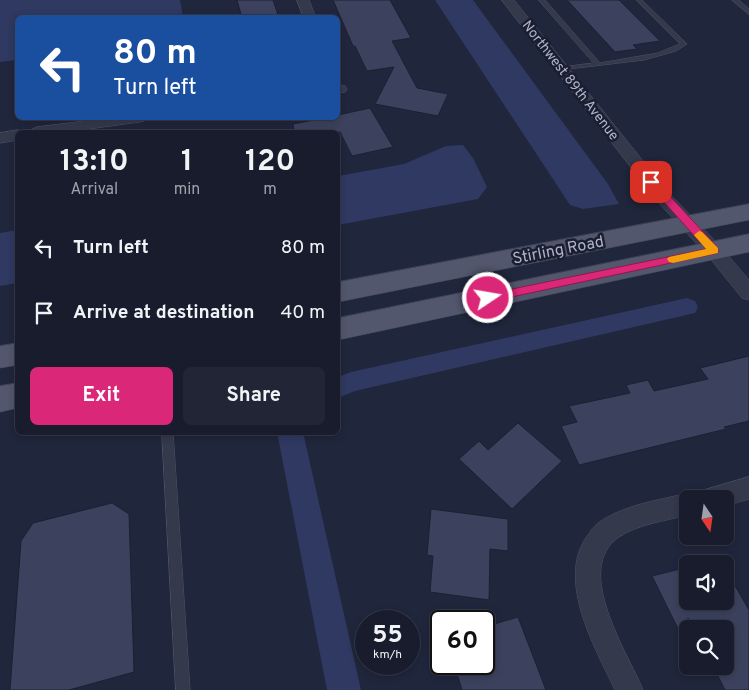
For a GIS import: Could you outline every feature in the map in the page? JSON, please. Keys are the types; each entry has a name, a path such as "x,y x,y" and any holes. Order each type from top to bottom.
{"main road":[{"name":"Stirling Road","path":"340,292 749,212"},
{"name":"Stirling Road","path":"340,329 749,243"},
{"path":"0,358 15,355"},
{"path":"0,399 15,396"}],"street":[{"path":"303,0 309,15"},
{"name":"Northwest 89th Avenue","path":"508,0 662,196 714,251 749,293"},
{"path":"51,130 124,120"},
{"path":"0,138 15,136"},
{"path":"734,492 749,488"},
{"path":"629,690 588,594 587,575 590,558 594,546 604,532 617,524 679,507"}],"lane":[{"path":"542,0 597,64"},
{"path":"562,69 658,56 677,49 684,44 639,0"},
{"path":"735,0 749,12"},
{"path":"167,435 184,690"}],"water":[{"path":"0,0 180,0 183,15 15,15 15,60 0,62"},
{"path":"435,0 473,0 608,184 619,204 583,209 570,205"},
{"path":"463,145 473,158 487,187 478,199 340,225 340,176 404,164 446,146"},
{"path":"15,230 15,283 0,286 0,233"}],"building":[{"path":"237,0 273,0 278,15 241,15"},
{"path":"333,0 390,0 411,38 392,41 417,88 448,94 438,116 375,104 394,67 367,71 355,46 353,46"},
{"path":"567,0 619,0 660,41 633,45 637,49 615,52"},
{"path":"370,108 393,147 352,156 340,130 294,130 293,124 314,120 340,120 340,115"},
{"path":"749,356 749,421 724,427 726,429 579,465 561,426 577,422 569,406 630,393 626,385 648,380 654,391 708,379 700,368"},
{"path":"518,423 562,461 512,509 459,459 479,441 488,450"},
{"path":"112,503 129,514 134,672 69,690 10,690 21,541 33,523"},
{"path":"431,509 508,519 508,551 490,549 489,600 430,592 433,556 427,555"},
{"path":"679,569 679,610 734,610 734,584 749,610 749,690 725,690 718,675 734,675 734,620 689,620 688,618 688,620 679,620 679,631 652,576"},
{"path":"518,617 546,690 462,690 457,675 495,675 495,624"}],"waterway":[{"path":"340,387 351,382 687,307"},
{"path":"291,435 344,690"}],"slow traffic":[{"path":"673,259 714,251 699,235"}],"route":[{"path":"488,298 714,251 651,182"}]}
